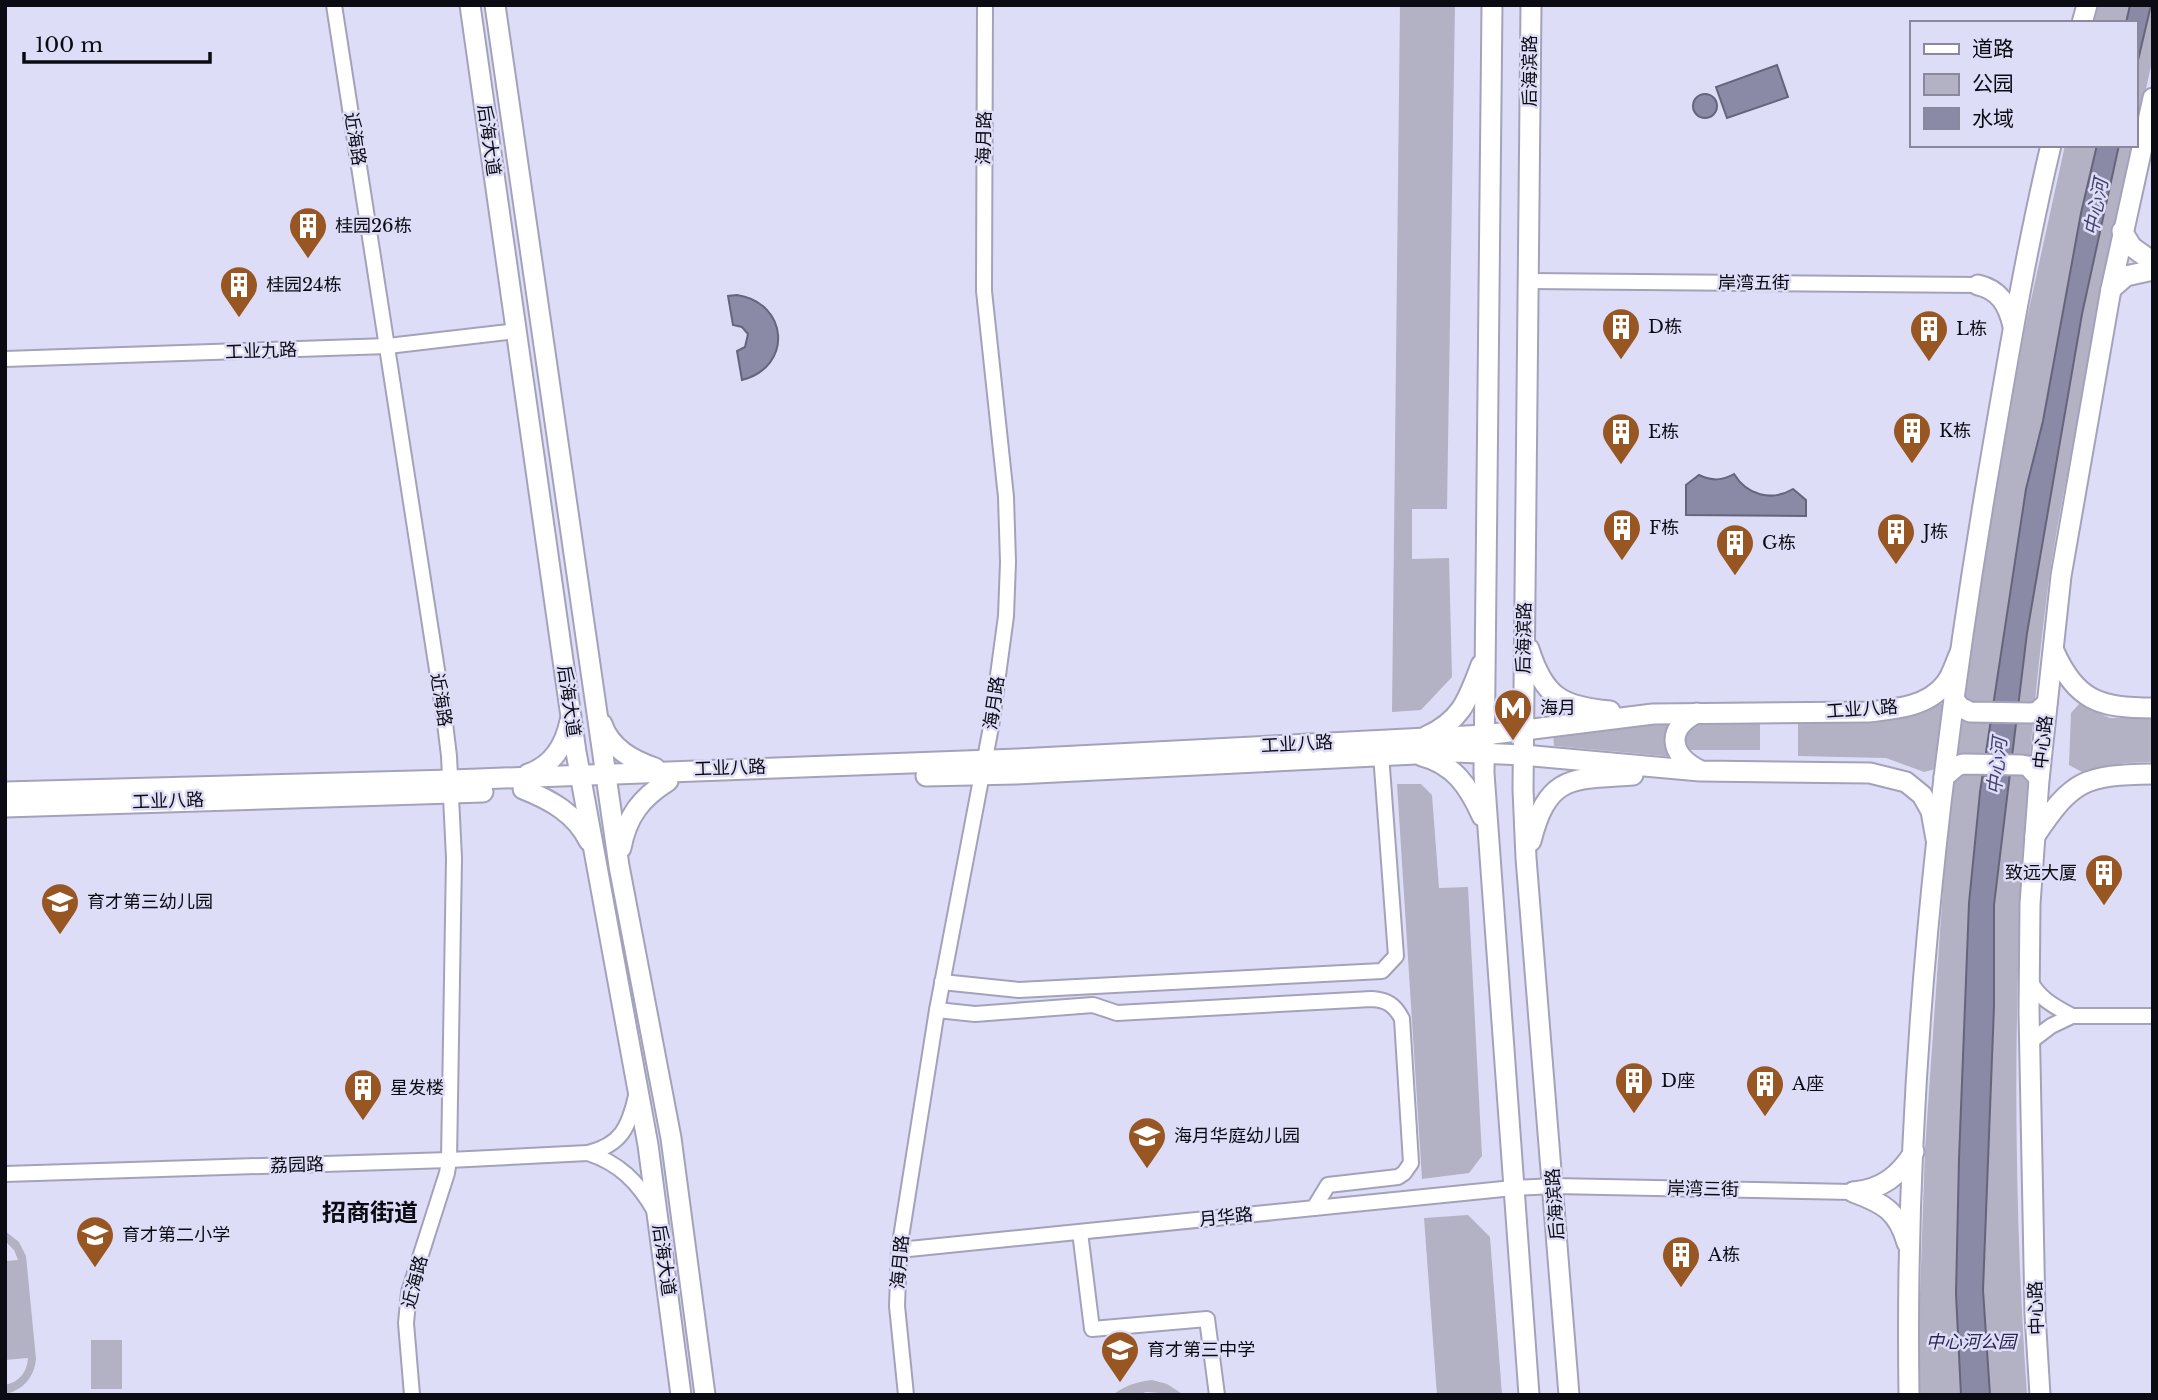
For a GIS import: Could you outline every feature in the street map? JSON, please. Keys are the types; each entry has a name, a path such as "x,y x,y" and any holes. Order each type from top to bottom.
{"main road":[{"name":"后海大道","path":"470,5 570,709 638,1089 681,1395"},
{"name":"后海大道","path":"495,5 619,866 671,1138 705,1395"},
{"path":"1492,5 1485,654 1487,827 1529,1395"},
{"name":"后海滨路","path":"1531,5 1523,755 1526,859 1569,1395"},
{"name":"中心路","path":"2040,1395 2035,1314 2029,979 2030,904 2039,778 2039,708 2053,649 2061,576 2111,289 2153,98"},
{"path":"1909,1395 1909,1251 1919,1043 1936,839 1960,653 2013,327 2051,147"},
{"path":"2122,231 2132,247 2153,262"},
{"path":"1978,285 2003,279 2025,262"},
{"path":"2111,289 2126,276 2153,270"},
{"path":"1978,285 1999,295 2006,304 2013,327"},
{"path":"1523,632 1538,676 1553,695 1588,709 1653,714"},
{"path":"2053,649 2063,673 2071,684 2082,692 2110,705 2153,708"},
{"name":"工业八路","path":"5,807 665,776 1407,753 1485,744 1523,730 1653,714 1868,712 1896,709 1916,704 1936,694 1947,682 1960,653"},
{"path":"1423,737 1445,726 1458,715 1485,654"},
{"path":"1954,699 1959,707 1970,712 2039,708"},
{"path":"596,705 604,731 614,746 665,776 641,800 628,821 619,866"},
{"path":"570,709 567,734 561,747 546,766 522,783 573,817 584,830 593,849"},
{"path":"1697,713 1680,724 1675,733 1675,743 1682,759 1700,771"},
{"name":"工业八路","path":"984,767 1423,737 1485,744 1523,755 1700,771 1846,771 1888,776 1906,782 1928,802 1936,839"},
{"path":"1407,753 1438,761 1457,773 1474,799 1487,827"},
{"path":"1944,776 1963,764 2022,765 2028,766 2039,778"},
{"path":"1526,859 1539,811 1558,787 1582,778 1700,771"},
{"path":"2035,836 2066,794 2078,784 2098,778 2153,774"},
{"name":"工业八路","path":"5,792 451,787"},
{"path":"1853,1192 1865,1191 1887,1183 1914,1153"},
{"path":"1853,1192 1873,1199 1893,1213 1900,1223 1909,1251"}],"street":[{"name":"近海路","path":"334,5 446,729 451,787 454,858 449,1160 406,1309 412,1395"},
{"name":"海月路","path":"906,1395 898,1319 900,1250 937,1010 995,704 1006,616 1006,497 984,291 985,5"},
{"name":"岸湾五街","path":"1530,281 1978,285"},
{"name":"工业九路","path":"5,359 388,346 516,331"},
{"path":"942,982 1019,990 1382,971 1396,956 1381,754"},
{"path":"2029,979 2047,1003 2072,1016"},
{"path":"937,1010 975,1014 1093,1005 1117,1013 1372,999 1389,1003 1402,1019 1411,1163 1405,1173 1398,1177 1328,1185 1314,1208"},
{"path":"2030,1042 2051,1026 2072,1016 2153,1016"},
{"name":"荔园路","path":"5,1174 588,1153 604,1148 621,1135 629,1124 638,1089"},
{"name":"荔园路","path":"588,1153 608,1160 627,1174 648,1199 658,1218"},
{"name":"月华路","path":"900,1250 1553,1186"},
{"name":"岸湾三街","path":"1553,1186 1853,1192"},
{"path":"1080,1232 1092,1329 1207,1319 1217,1395"}],"green space":[{"path":"1400,5 1455,5 1447,509 1412,509 1412,559 1449,558 1452,677 1421,710 1392,712"},
{"path":"2098,5 2153,5 2153,57 2137,130 2137,21 2094,21"},
{"name":"中心河公园","path":"2065,147 2134,147 2059,518 2034,709 2020,905 2016,1101 2021,1297 2027,1395 1920,1395 1919,1324 1925,1149 1946,845 1982,573 2024,332"},
{"path":"1939,702 1944,706 1936,769 1924,772 1886,758 1798,756 1798,719 1908,717"},
{"path":"2079,704 2110,718 2153,718 2153,762 2125,763 2084,773 2069,765 2071,713"},
{"path":"1671,721 1667,735 1676,757 1554,746 1553,734"},
{"path":"1760,721 1760,750 1692,750 1684,747 1681,732 1689,723"},
{"path":"1397,784 1421,784 1432,795 1439,888 1468,887 1482,1156 1469,1173 1422,1179"},
{"path":"1468,1215 1490,1237 1502,1395 1437,1395 1424,1218"},
{"path":"5,1231 19,1242 26,1256 36,1359 33,1372 26,1382 17,1390 5,1394 5,1385 21,1376 28,1358 5,1360 5,1261 18,1260 14,1250 5,1241"},
{"path":"91,1340 122,1340 122,1389 91,1389"},
{"path":"1152,1380 1167,1384 1184,1395 1147,1392 1113,1395 1131,1384"}],"water":[{"path":"2130,5 2151,5 2137,64 2137,21 2126,21"},
{"path":"1777,65 1788,97 1727,118 1716,87"},
{"path":"1705,94 1716,101 1717,106 1710,117 1705,118 1694,111 1693,106 1700,95"},
{"name":"中心河","path":"2097,147 2119,147 2082,314 2027,633 1994,905 1994,1006 1983,1290 1990,1395 1961,1395 1956,1294 1959,1159 1969,903 1980,792 2026,489 2043,421 2081,213"},
{"path":"737,295 754,300 767,310 775,322 778,336 777,350 770,362 759,373 742,380 737,351 745,347 748,334 742,327 733,325 728,296"},
{"path":"1734,474 1746,487 1760,494 1776,495 1793,489 1806,500 1806,516 1686,515 1686,485 1699,475 1717,479"}],"place":[{"name":"桂园26栋","path":"308,260"},
{"name":"桂园24栋","path":"239,319"},
{"name":"D栋","path":"1621,361"},
{"name":"L栋","path":"1929,363"},
{"name":"K栋","path":"1912,465"},
{"name":"E栋","path":"1621,466"},
{"name":"F栋","path":"1622,562"},
{"name":"J栋","path":"1896,566"},
{"name":"G栋","path":"1735,577"},
{"name":"海月","path":"1513,742"},
{"name":"致远大厦","path":"2104,907"},
{"name":"育才第三幼儿园","path":"60,936"},
{"name":"D座","path":"1634,1115"},
{"name":"A座","path":"1765,1118"},
{"name":"星发楼","path":"363,1122"},
{"name":"海月华庭幼儿园","path":"1147,1170"},
{"name":"育才第二小学","path":"95,1269"},
{"name":"A栋","path":"1681,1289"},
{"name":"育才第三中学","path":"1120,1384"}],"district":[{"name":"招商街道","path":"370,1212"}]}
